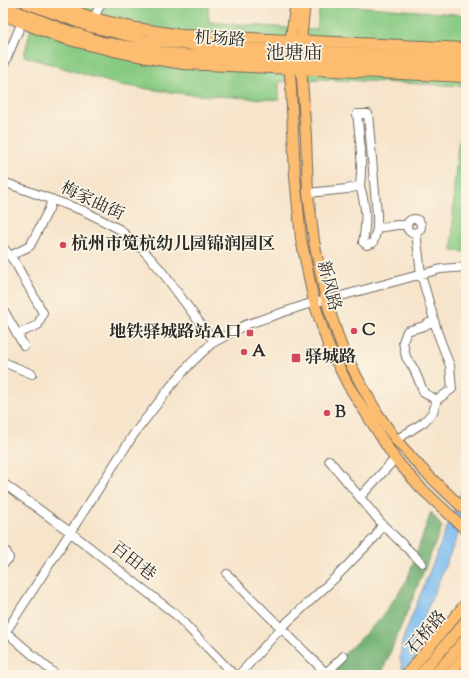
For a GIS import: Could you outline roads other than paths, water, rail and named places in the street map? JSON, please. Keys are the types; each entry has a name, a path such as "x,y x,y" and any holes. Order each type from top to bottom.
{"highway":[{"path":"420,675 466,621"},
{"path":"435,675 466,639"}],"main road":[{"name":"机场路","path":"25,3 91,27 146,40 202,46 260,49 289,44"},
{"name":"机场路","path":"53,3 94,18 136,28 182,35 265,40 289,44 466,58"},
{"name":"新风路","path":"296,3 289,44 295,176 301,239 314,302 328,345 348,385 395,459 421,488 466,530"},
{"name":"新风路","path":"305,3 301,45 301,65 308,193 314,241 326,300 341,345 378,414 396,440 425,472 466,511"},
{"name":"机场路","path":"3,6 22,18"},
{"name":"机场路","path":"3,15 22,18 60,28 102,42 161,52 301,65 466,77"},
{"name":"机场路","path":"301,45 466,48"},
{"name":"机场路","path":"301,65 323,60 466,68"},
{"path":"406,675 423,658 466,603"},
{"name":"石桥路","path":"411,675 423,658 466,611"},
{"path":"449,675 466,655"}],"street":[{"path":"3,67 22,18 25,3"},
{"path":"94,18 101,3"},
{"path":"356,114 368,114 375,180 377,228 373,243 367,245 363,242 366,229 365,206 360,186 362,168 360,138 356,114"},
{"name":"梅家曲街","path":"3,182 84,211 119,229 160,269 214,342"},
{"path":"308,193 347,189 360,186"},
{"path":"10,256 30,246 49,209 52,199"},
{"path":"377,228 396,225 407,226 410,231 416,232 421,274 434,320 450,366 452,389 437,400 434,412 424,422 396,440"},
{"path":"3,247 16,264 43,313 38,325 17,334"},
{"path":"56,675 4,634 134,434 191,363 214,342 246,325 314,302 421,274 441,269 466,268"},
{"path":"3,309 6,321 17,334 24,346"},
{"path":"434,320 424,326 408,331 403,342 406,357 414,369 424,393 437,400"},
{"path":"3,362 32,374"},
{"path":"360,498 395,459"},
{"path":"329,460 382,524 422,563"},
{"name":"百田巷","path":"3,483 70,532 175,614 234,675"},
{"path":"239,675 281,628 336,577 376,536 382,524"},
{"path":"3,549 6,551 9,558 3,564"},
{"path":"227,574 326,673 344,656"}],"water":[{"path":"466,480 466,515 412,646 419,675 404,675 400,658 402,641"}],"place":[{"name":"杭州市笕杭幼儿园锦润园区","path":"63,245"},
{"name":"C","path":"354,331"},
{"name":"地铁驿城路站A口","path":"250,333"},
{"name":"A","path":"244,352"},
{"name":"驿城路","path":"296,358"},
{"name":"B","path":"327,413"}],"district":[{"name":"池塘庙","path":"294,54"}]}
